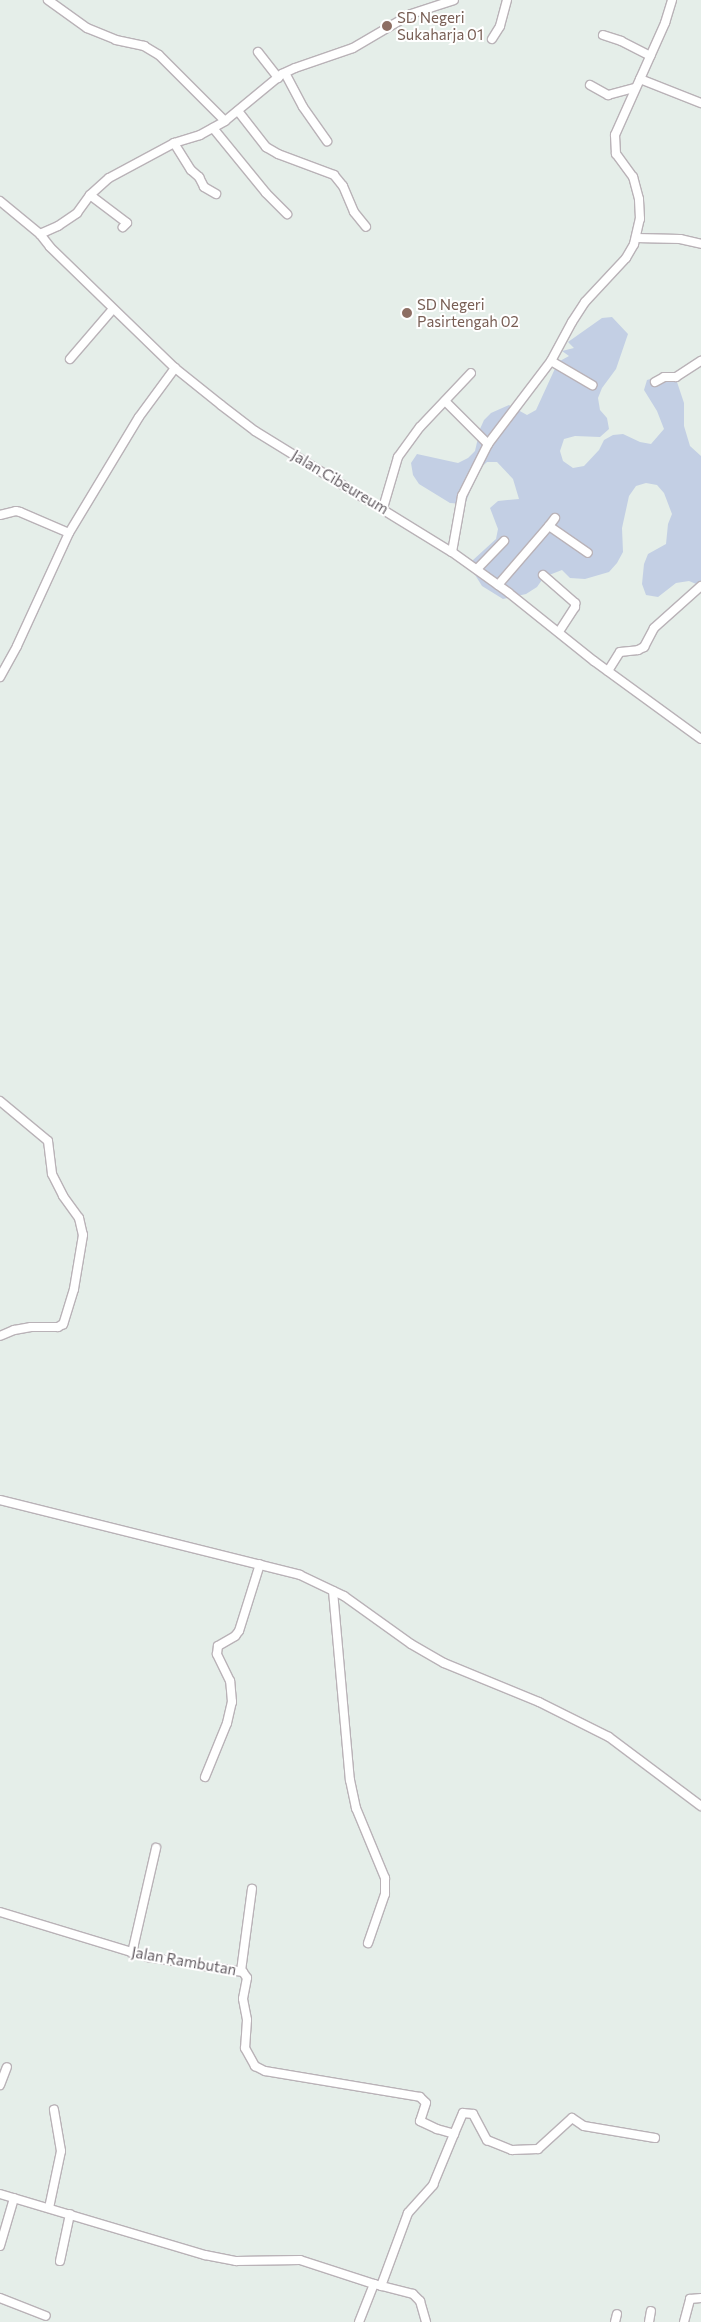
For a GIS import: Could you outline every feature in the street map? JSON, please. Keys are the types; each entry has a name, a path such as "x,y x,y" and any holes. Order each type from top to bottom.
{"street":[{"path":"48,0 87,28 116,40 144,46 159,55 225,121"},
{"path":"40,234 72,217 90,195 109,178 174,144 200,136 225,121 286,72 306,63 341,53 411,14 443,1 454,0"},
{"path":"492,39 500,26 507,0"},
{"path":"452,552 462,496 488,444 551,361 572,322 600,284 626,258 636,238 640,211 636,187 633,178 617,158 614,145 618,126 668,16 672,0"},
{"path":"602,36 621,41 650,56"},
{"path":"258,52 278,78"},
{"path":"286,72 300,102 327,141"},
{"path":"640,79 701,103"},
{"path":"590,85 608,95 635,88"},
{"path":"238,111 266,146 278,154 334,175 343,186 354,212 366,228"},
{"path":"213,128 266,194 287,214"},
{"path":"174,144 191,170 200,177 204,187 216,194"},
{"path":"90,195 127,223 123,227"},
{"name":"Jalan Cibeureum","path":"0,201 40,234 50,247 98,291 113,309 175,368 255,431 383,508 477,569 608,671 700,736"},
{"path":"636,238 680,239 701,244"},
{"path":"70,359 113,309"},
{"path":"551,361 592,385"},
{"path":"655,382 664,377 676,377 701,361"},
{"path":"0,677 17,646 69,533 134,424 175,368"},
{"path":"383,508 398,457 420,427 471,373"},
{"path":"445,401 488,444"},
{"path":"0,515 16,511 69,533"},
{"path":"498,585 555,518"},
{"path":"549,526 588,553"},
{"path":"477,569 504,541"},
{"path":"542,575 576,603 559,632"},
{"path":"608,671 620,652 644,647 654,628 701,586"},
{"path":"0,1100 48,1141 52,1174 63,1196 80,1218 83,1235 74,1289 63,1324 58,1327 31,1327 14,1330 0,1336"},
{"path":"0,1500 300,1575 333,1591 444,1663 539,1702 609,1737 701,1806"},
{"path":"206,1776 227,1724 232,1702 230,1681 217,1654 218,1646 239,1631 260,1564"},
{"path":"333,1591 350,1780 356,1808 386,1878 385,1894 368,1944"},
{"path":"132,1953 156,1848"},
{"path":"241,1971 252,1889"},
{"name":"Jalan Rambutan","path":"0,1912 159,1960 241,1971 246,1974 247,1978 244,1993 247,2020 244,2041 251,2061 266,2072 313,2078 420,2097 426,2103 420,2120 437,2129 454,2134"},
{"path":"0,2085 7,2067"},
{"path":"49,2208 61,2151 54,2110"},
{"path":"359,2322 408,2212 433,2184 463,2113 473,2114 487,2140 512,2150 538,2149 572,2118 584,2126 655,2138"},
{"path":"0,2194 205,2255 236,2261 300,2260 377,2285 413,2294 418,2297 426,2322"},
{"path":"0,2246 14,2198"},
{"path":"60,2261 70,2214"},
{"path":"0,2298 46,2316"},
{"path":"684,2322 690,2299 701,2298"},
{"path":"649,2322 651,2311"}],"shaded area":[{"path":"612,317 628,334 616,369 602,388 598,398 600,410 607,418 609,429 600,437 575,436 564,439 560,451 563,461 573,468 584,466 599,450 604,440 613,435 623,434 640,442 651,444 664,429 657,411 644,390 647,380 657,377 677,382 684,403 684,426 690,446 701,456 701,586 689,581 676,583 658,597 646,595 642,584 644,564 648,554 666,544 668,524 672,514 664,493 657,485 646,483 636,486 629,496 622,528 623,552 609,572 585,579 570,578 562,570 544,577 537,587 526,594 503,599 482,586 472,570 473,560 496,539 498,529 490,508 498,501 519,499 513,479 497,462 487,462 478,470 466,502 463,504 450,503 419,484 413,475 411,463 417,454 458,463 468,458 475,451 480,429 484,420 491,413 509,405 527,415 536,410 558,362 569,356 562,351 574,348 568,342 602,318"}],"place":[{"name":"SD Negeri Sukaharja 01","path":"387,26"},
{"name":"SD Negeri Pasirtengah 02","path":"407,313"}]}
